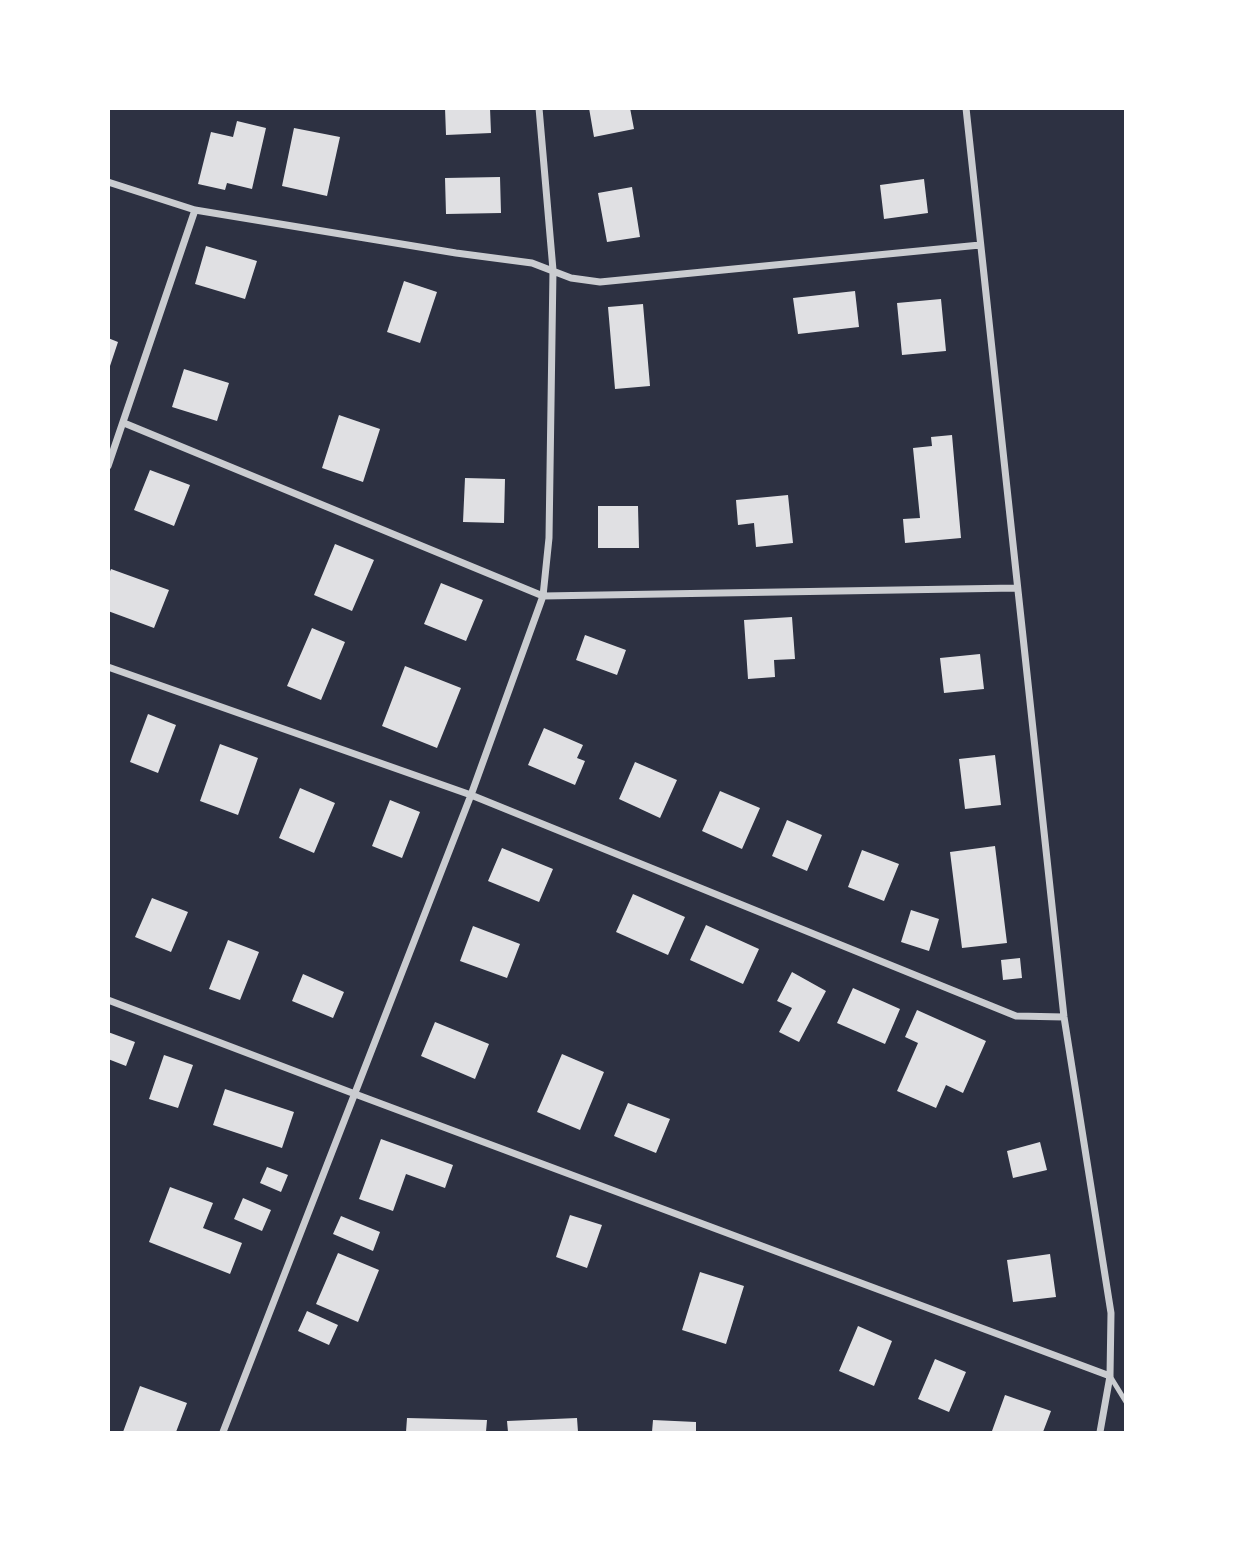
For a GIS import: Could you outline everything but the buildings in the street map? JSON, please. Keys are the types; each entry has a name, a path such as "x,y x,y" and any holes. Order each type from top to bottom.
{"street":[{"path":"223,1433 471,795 543,596 549,538 554,270 539,108"},
{"path":"966,108 1064,1017 1111,1313 1110,1376 1100,1433"},
{"path":"108,182 195,210 532,263 571,278 600,282 980,245"},
{"path":"108,466 195,210"},
{"path":"124,423 543,596 1016,587"},
{"path":"108,667 471,795 1016,1016 1064,1017"},
{"path":"108,1000 1110,1376"}],"lane":[{"path":"1110,1376 1125,1402"}]}
